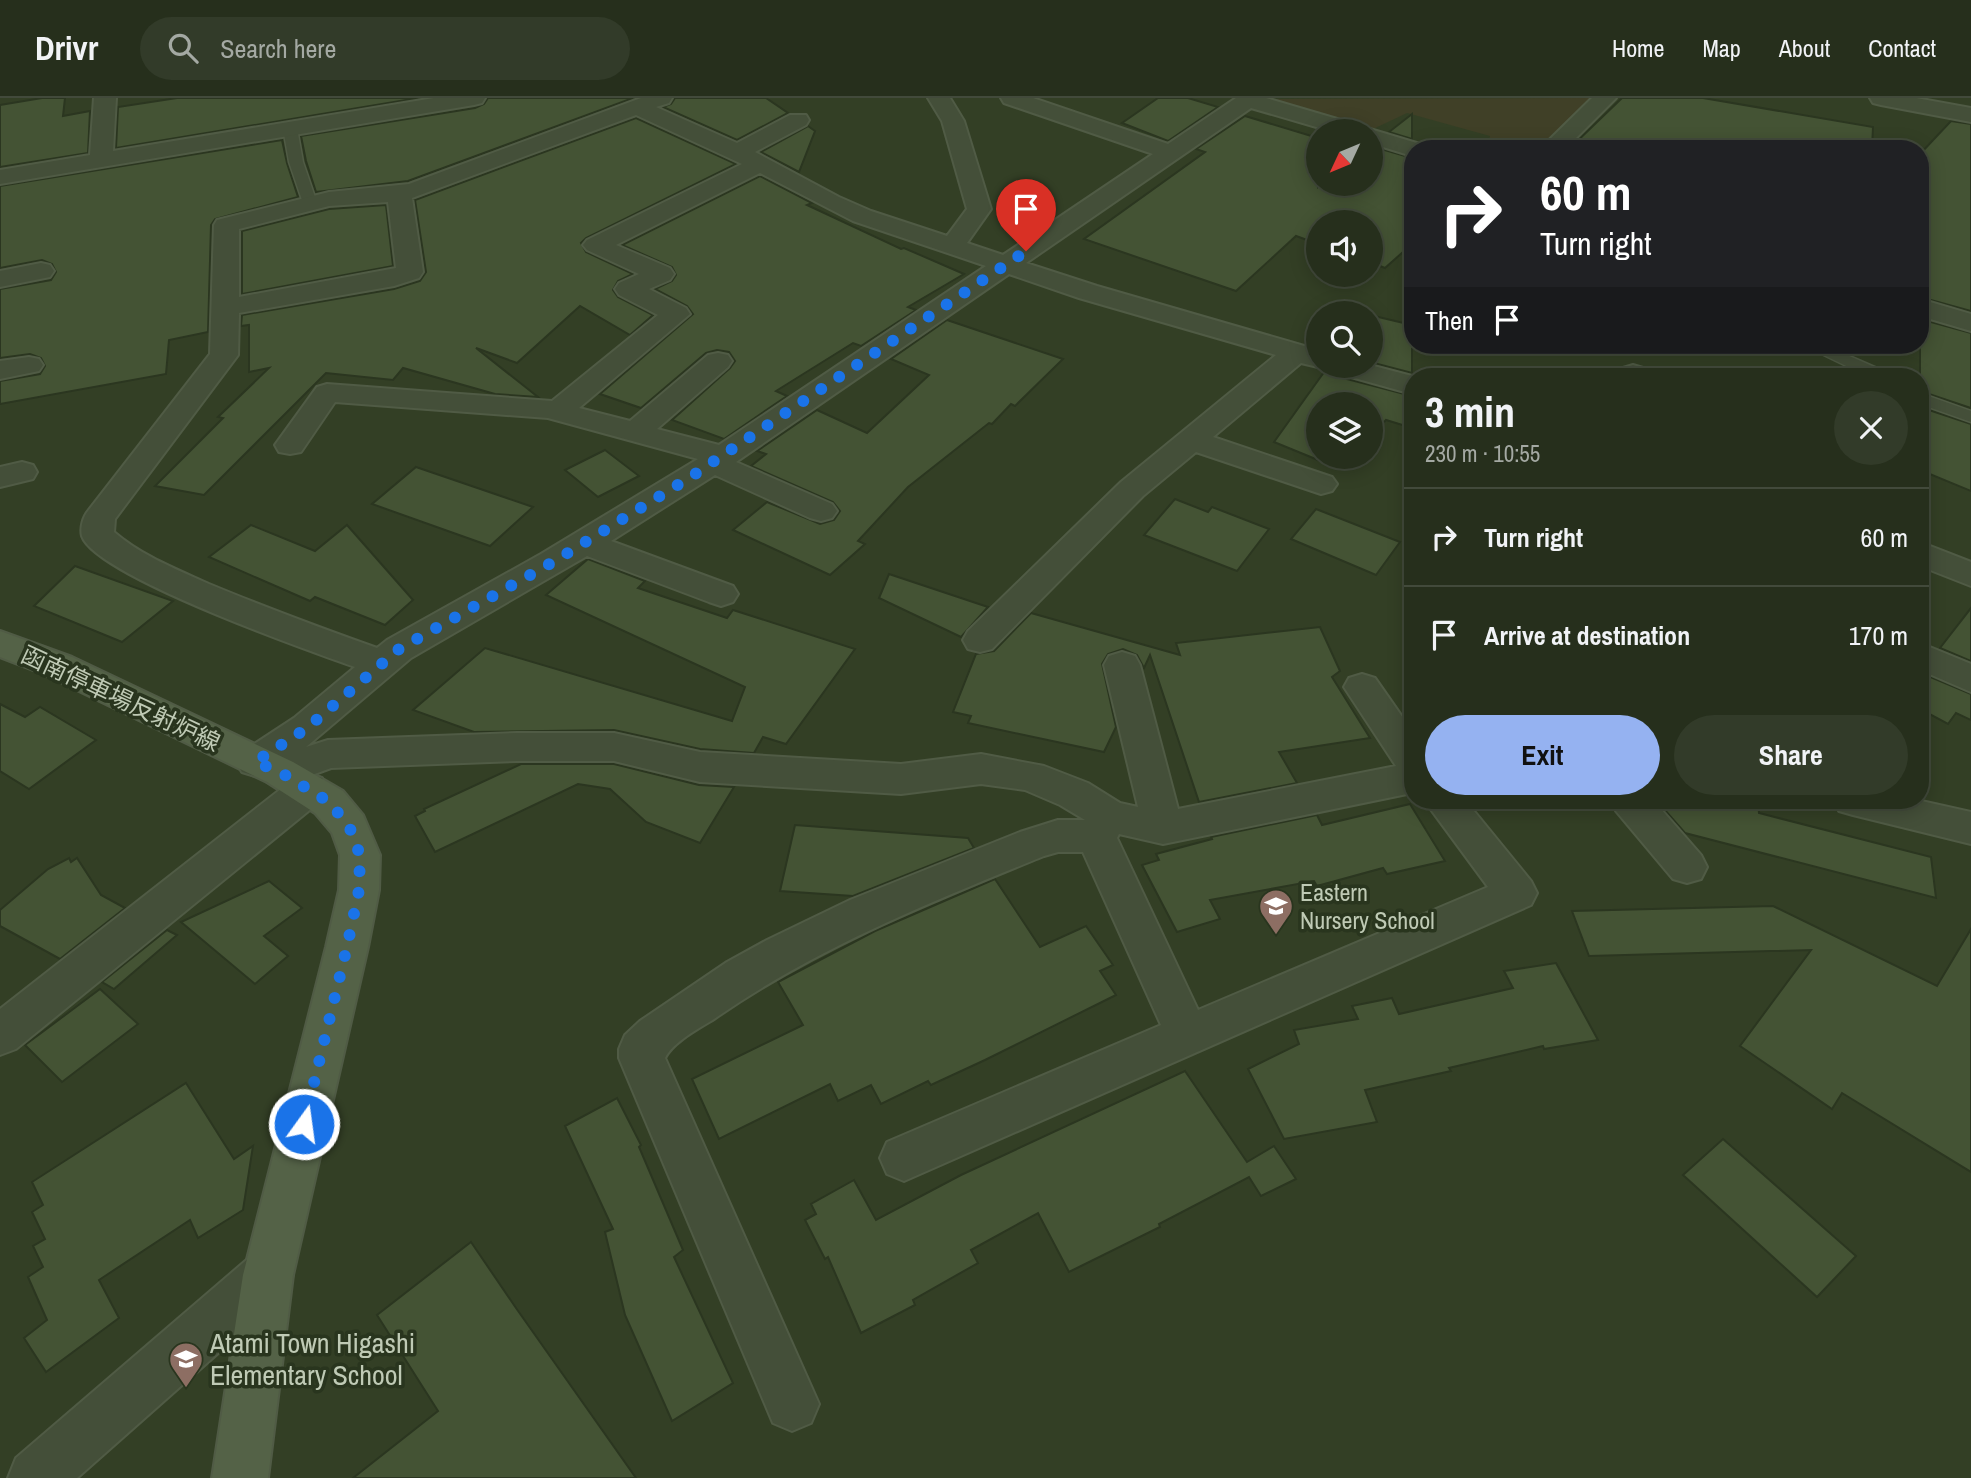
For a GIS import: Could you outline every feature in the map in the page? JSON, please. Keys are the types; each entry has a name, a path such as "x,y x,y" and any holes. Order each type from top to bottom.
{"main road":[{"name":"函南停車場反射炉線","path":"0,643 59,666 281,774 329,802 349,826 360,855 359,890 268,1275 240,1478"}],"street":[{"path":"102,159 105,100 129,98"},
{"path":"0,177 474,98"},
{"path":"381,663 270,623 170,580 110,546 98,535 99,518 223,355 226,225 329,199 400,194 661,98"},
{"path":"939,98 953,121 979,209 953,245"},
{"path":"1012,98 1170,152"},
{"path":"1561,140 1605,98"},
{"path":"1881,98 1971,116"},
{"path":"0,1035 281,774 307,728 381,663 424,634 584,543 718,459 1250,99 1314,119"},
{"path":"637,107 749,158 830,202 862,216 953,245 1005,266 1306,356"},
{"path":"557,411 676,314 628,289 661,274 596,245 749,158 798,120"},
{"path":"1383,140 1404,147"},
{"path":"226,304 243,305 394,278 410,272 400,194"},
{"path":"0,279 41,271"},
{"path":"1929,310 1971,323"},
{"path":"980,640 1132,489 1191,440 1306,357"},
{"path":"635,432 718,361"},
{"path":"0,370 29,365"},
{"path":"1383,377 1404,383"},
{"path":"290,444 327,393 557,411 635,432 718,459 821,511"},
{"path":"1191,440 1321,484"},
{"path":"584,543 720,594"},
{"path":"1929,557 1971,575"},
{"path":"1929,658 1971,679"},
{"path":"1122,665 1163,828"},
{"path":"1362,687 1404,748"},
{"path":"281,774 328,754 517,747 614,747 712,767 901,779 981,769 1030,776 1074,794 1103,826 1188,1035"},
{"path":"792,1404 642,1058 641,1049 655,1035 737,978 823,930 1034,843 1103,826 1163,828 1404,780"},
{"path":"904,1158 1516,892 1450,809"},
{"path":"1638,809 1687,867"},
{"path":"1891,809 1971,828"},
{"path":"36,1478 268,1275"}],"lane":[{"path":"290,128 296,162 310,203"},
{"path":"1831,354 1862,368"},
{"path":"1929,401 1971,417"}],"shaded area":[{"path":"1596,98 1550,140 1489,140 1490,136 1407,113 1383,124 1383,119 1331,119 1257,99"}],"building":[{"path":"42,98 65,98 63,116 90,111 88,153 0,167 0,105"},
{"path":"177,98 418,98 116,148 118,107"},
{"path":"488,98 633,98 408,181 316,192 301,136 475,108 484,104"},
{"path":"675,98 766,98 788,113 737,140 663,107 671,104"},
{"path":"1158,98 1188,98 1218,107 1168,141 1122,123"},
{"path":"1622,98 1703,98 1873,127 1872,140 1578,140"},
{"path":"1412,114 1412,139 1389,132"},
{"path":"1245,116 1306,134 1306,196 1383,196 1383,150 1404,156 1404,251 1383,267 1383,210 1306,210 1306,240 1296,236 1236,291 1084,239 1205,152 1196,149"},
{"path":"636,118 736,164 586,238 581,243 586,252 633,274 618,281 613,290 618,297 653,315 630,335 580,306 517,363 476,348 538,397 495,394 403,368 393,380 326,373 204,495 155,486 223,418 218,417 269,368 249,372 249,325 241,326 242,315 394,289 420,281 426,272 415,200"},
{"path":"1951,121 1971,124 1971,311 1929,299 1929,144"},
{"path":"808,126 815,131 799,172 761,152"},
{"path":"282,140 298,197 215,219 211,225 208,332 169,340 166,374 0,404 0,381 40,374 45,366 41,358 30,354 0,358 0,289 51,280 56,272 52,264 42,260 0,268 0,186"},
{"path":"760,176 812,203 807,205 901,249 964,274 908,307 916,310 861,346 853,343 776,391 787,396 724,439 672,420 730,368 735,361 729,352 717,350 706,353 641,408 600,394 693,314 687,306 655,289 672,281 676,275 672,267 622,245"},
{"path":"386,205 393,266 242,294 242,231 329,209"},
{"path":"1383,318 1404,323 1404,354 1412,354 1412,368 1404,368 1404,371 1383,365"},
{"path":"947,320 1063,359 1015,406 1011,404 992,424 989,423 908,487 858,541 865,544 830,575 733,530 767,502 820,524 834,520 840,511 833,502 751,466 766,454 757,451 817,410 867,433 929,375 891,359"},
{"path":"1929,321 1971,333 1971,408 1929,394 1929,368 1920,368 1920,354 1929,354"},
{"path":"1320,378 1343,378 1404,394 1404,426 1386,420 1383,423 1383,392 1310,392"},
{"path":"1306,397 1306,455 1274,442"},
{"path":"1929,410 1971,424 1971,491 1929,474"},
{"path":"605,450 639,476 598,497 565,470"},
{"path":"416,467 533,507 490,546 372,504"},
{"path":"1175,499 1208,512 1212,507 1269,529 1237,571 1144,535"},
{"path":"1316,509 1400,542 1376,575 1291,539"},
{"path":"251,525 315,551 347,525 413,600 385,625 315,597 310,601 209,557"},
{"path":"588,559 645,581 638,588 727,618 733,610 855,649 786,744 763,737 754,753 700,749 614,730 474,732 413,710 485,648 732,721 745,687 546,595"},
{"path":"75,566 173,601 122,642 34,606"},
{"path":"889,574 988,607 961,637 879,598"},
{"path":"1971,608 1971,661 1940,648"},
{"path":"1031,613 1180,655 1176,643 1320,627 1340,671 1332,677 1370,738 1279,752 1297,783 1199,802 1150,655 1144,668 1137,655 1123,649 1108,654 1102,664 1116,727 1104,752 968,723 971,716 953,712 976,654 994,651"},
{"path":"1929,676 1971,694 1971,720 1956,713 1948,724 1929,714"},
{"path":"0,704 25,717 40,707 96,740 29,789 0,771"},
{"path":"521,764 614,764 699,785 734,787 700,843 646,822 610,789 578,784 435,852 415,816 425,811 424,809"},
{"path":"1404,805 1404,809 1413,809 1445,861 1387,874 1383,868 1317,886 1314,881 1210,900 1220,919 1177,932 1142,865 1159,860 1156,854 1212,839 1211,837 1317,815 1322,825"},
{"path":"1664,809 1759,809 1759,813 1931,857 1936,898 1685,833"},
{"path":"795,825 968,838 974,848 853,896 780,891"},
{"path":"69,858 71,862 77,858 101,895 125,908 60,959 0,926 0,910 48,869"},
{"path":"995,879 1040,947 1086,926 1113,965 1100,971 1116,995 985,1060 931,1085 928,1081 881,1104 871,1085 838,1101 830,1084 719,1139 692,1079 803,1025 778,982 875,931"},
{"path":"269,881 302,908 264,936 288,956 255,984 181,922"},
{"path":"1773,906 1937,986 1971,929 1971,1172 1842,1093 1832,1109 1740,1046 1811,950 1589,956 1572,911"},
{"path":"167,930 177,935 114,989 102,982"},
{"path":"1556,963 1598,1040 1544,1049 1543,1046 1449,1068 1451,1071 1365,1090 1377,1122 1284,1139 1248,1069 1299,1044 1294,1030 1358,1019 1352,1006 1392,998 1399,1014 1513,988 1504,971"},
{"path":"100,989 138,1024 62,1082 25,1045"},
{"path":"1185,1071 1247,1162 1274,1146 1296,1179 1261,1196 1249,1177 1159,1224 1160,1227 1069,1272 1038,1213 971,1250 978,1263 913,1300 915,1305 861,1333 828,1257 825,1259 805,1220 816,1214 811,1204 854,1180 876,1220 961,1175"},
{"path":"186,1083 234,1159 253,1146 243,1210 198,1238 190,1220 99,1280 119,1318 46,1372 24,1338 47,1320 28,1277 43,1267 33,1246 45,1239 32,1212 43,1205 32,1182"},
{"path":"617,1098 641,1145 639,1147 683,1250 674,1257 733,1383 672,1421 625,1315 605,1232 613,1229 565,1126"},
{"path":"1723,1139 1856,1256 1817,1297 1683,1175"},
{"path":"471,1242 636,1478 353,1478 438,1411 377,1315"}],"place":[{"name":"Eastern Nursery School","path":"1276,936"},
{"name":"Atami Town Higashi Elementary School","path":"186,1389"}],"route":[{"path":"304,1124 359,890 360,855 349,826 329,802 280,772 255,762 307,728 399,649 553,562 724,456 1026,251"}]}
